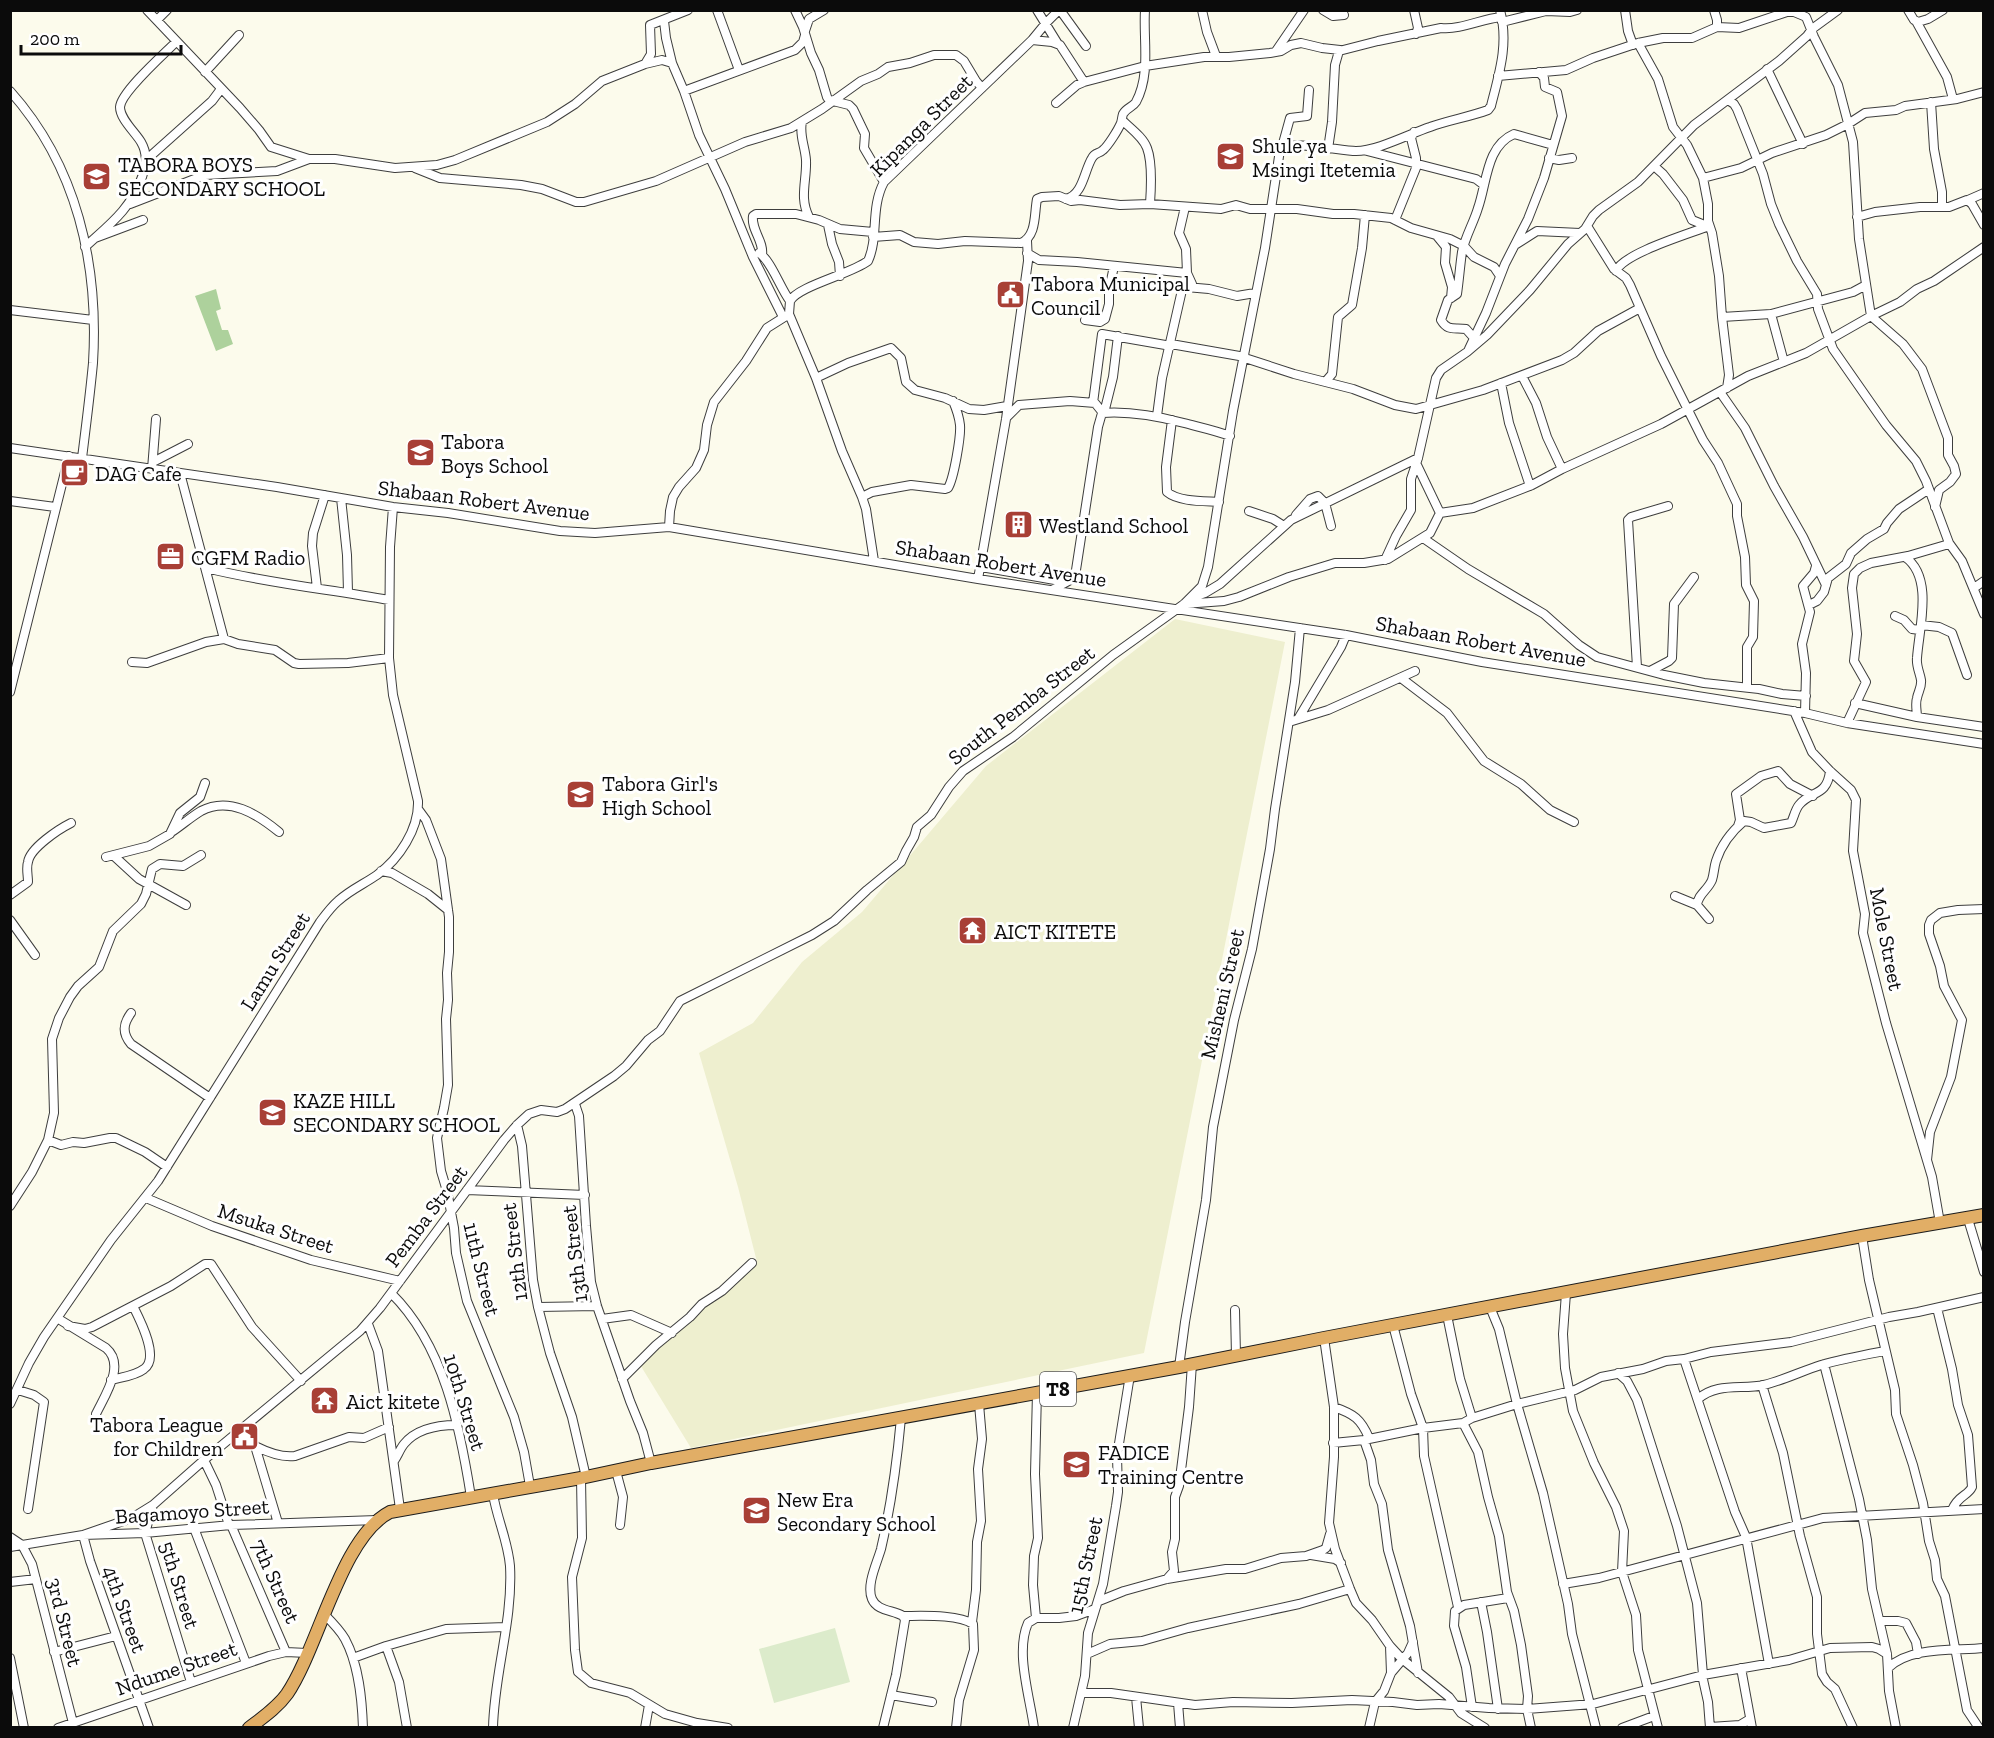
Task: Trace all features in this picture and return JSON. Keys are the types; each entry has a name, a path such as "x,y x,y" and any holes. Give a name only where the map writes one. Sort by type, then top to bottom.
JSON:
{"highway":[{"name":"T8","path":"249,1728 286,1695 352,1554 366,1532 377,1520 400,1509 493,1494 980,1404 1393,1324 1983,1215"}],"street":[{"path":"147,10 255,125 271,147 309,159 335,159 389,168 413,168 455,160 548,123 602,81 645,64 662,60 672,63"},
{"path":"157,20 167,10"},
{"path":"645,64 651,54 650,25 688,10"},
{"path":"717,10 739,70"},
{"path":"795,10 805,32 827,98 849,105 853,109 865,134 864,148 884,182"},
{"path":"684,91 795,50 803,42 809,19 824,10"},
{"path":"1037,10 1084,82"},
{"path":"1060,10 1086,46"},
{"name":"Kipanga Street","path":"790,301 797,293 840,276 868,261 873,248 874,213 884,182 1032,40 1060,10"},
{"path":"1066,199 1074,196 1092,157 1103,150 1125,112 1135,105 1141,91 1145,66 1145,10"},
{"path":"1202,10 1216,56"},
{"path":"1275,52 1304,10"},
{"path":"1323,10 1333,16 1344,15"},
{"path":"1414,10 1418,28 1416,34"},
{"path":"1056,103 1077,85 1084,82 1145,66 1216,56 1229,57 1275,52 1301,43 1340,50 1378,40 1441,28 1454,28 1486,19 1546,11 1577,10"},
{"path":"1625,10 1635,44 1658,79 1673,127 1682,137 1703,178 1708,204 1708,226 1719,276 1729,375 1724,390 1803,537 1826,585"},
{"path":"1714,10 1717,27"},
{"path":"1385,560 1411,510 1410,486 1438,373 1467,352 1530,290 1599,210 1638,182 1694,125 1794,48 1812,29 1838,10"},
{"path":"1908,10 1947,77 1953,99"},
{"path":"1916,21 1928,19 1943,10"},
{"path":"1498,76 1569,69 1635,44 1663,38 1692,38 1717,27 1739,28 1792,11 1807,15 1838,85 1848,124 1855,158 1857,217 1871,316 1903,344 1922,369 1948,438 1948,455 1956,474 1939,490 1935,507"},
{"path":"1366,150 1414,132 1488,110 1491,106 1504,42 1501,17"},
{"path":"664,21 672,63 699,135 725,189 749,249 786,316 816,378 842,451 862,496 868,517 874,561"},
{"path":"205,72 239,35"},
{"path":"1032,40 1058,44"},
{"path":"85,247 130,204 139,185 146,160 143,145 122,114 121,102 132,86 176,42"},
{"path":"1328,148 1336,55 1340,50"},
{"path":"413,168 440,178 542,189 576,202 584,202 656,181 732,148 791,128 885,68 941,54 956,55 962,59 982,88"},
{"path":"1767,69 1803,144"},
{"path":"1467,352 1535,203 1561,121 1561,105 1557,92 1545,87 1544,78 1539,72"},
{"path":"146,160 212,101 221,89"},
{"path":"1183,604 1198,590 1205,579 1233,411 1265,248 1280,150 1290,118 1307,116 1309,90"},
{"path":"10,91 42,132 65,175 76,207 85,247 93,320 93,363 82,458"},
{"path":"1703,178 1741,168 1772,153 1803,144 1848,124 1865,112 1896,110 1905,106 1983,92"},
{"path":"1728,100 1736,105 1758,160 1779,224 1816,293 1818,309 1835,352 1886,425 1916,461 1949,544 1962,561 1983,614"},
{"path":"1931,102 1934,148 1942,192 1942,207"},
{"path":"1122,120 1148,149 1151,186 1149,204"},
{"path":"802,122 801,133 806,160 804,205 808,217"},
{"path":"1395,220 1415,173 1416,164 1411,138 1414,132"},
{"path":"1474,338 1466,329 1451,329 1442,322 1448,300 1457,294 1464,246 1494,155 1498,147 1509,137 1517,135 1553,145"},
{"path":"1282,147 1311,146 1366,150 1476,180 1484,185"},
{"path":"1549,158 1559,160 1572,158"},
{"path":"130,204 205,175 277,171 309,159"},
{"path":"1654,166 1683,200 1692,220 1708,226"},
{"path":"1857,217 1920,207 1948,207 1983,193"},
{"path":"978,579 1006,418 1028,261 1027,241 1038,199 1059,196 1066,199 1120,205 1149,204 1221,209 1236,205 1251,209 1298,209 1395,220 1408,227 1450,239 1468,248 1474,257 1494,267 1500,276"},
{"path":"1968,200 1983,225"},
{"path":"796,214 804,205"},
{"path":"1183,287 1192,285 1188,273 1186,249 1179,233 1185,207"},
{"path":"762,255 763,248 752,222 753,216 759,214 796,214 840,229 873,235 900,235 914,242 938,244 965,241 1017,244 1027,241"},
{"path":"1326,381 1332,374 1338,317 1352,305 1365,215"},
{"path":"94,239 143,220"},
{"path":"828,225 839,262 840,276"},
{"path":"1587,226 1616,271 1626,278 1630,285 1687,409 1718,464 1737,504 1736,511 1745,556 1746,585 1754,601 1753,638 1747,647 1747,687"},
{"path":"1616,271 1618,266 1627,259 1708,226"},
{"path":"1514,246 1537,231 1581,233"},
{"path":"1437,236 1446,247 1445,263 1452,287 1451,298"},
{"path":"1440,513 1473,508 1530,486 1661,424 1748,376 1806,353 1900,302 1983,247"},
{"path":"669,527 674,497 679,487 696,468 704,450 707,425 714,402 746,361 767,328 786,316 790,301 767,260 749,249"},
{"path":"1027,253 1039,260 1188,273"},
{"path":"1085,320 1100,322 1105,319 1114,266"},
{"path":"1722,318 1771,314 1853,292 1866,285"},
{"path":"1183,287 1237,296 1255,292"},
{"path":"1157,416 1164,370 1183,287"},
{"path":"1093,403 1100,336 1105,334 1245,357 1353,389 1410,409 1501,383 1556,363 1574,353 1598,331 1640,308"},
{"path":"10,310 93,320"},
{"path":"1771,314 1784,362"},
{"path":"1053,590 1072,579 1076,570 1096,437 1113,377 1118,336"},
{"path":"816,378 848,363 891,348 901,358 906,382 911,388 953,401 966,409 1007,406"},
{"path":"1522,376 1536,403 1547,436 1562,469"},
{"path":"1501,383 1509,423 1530,486"},
{"path":"862,496 911,485 948,488 953,475 960,431 953,401"},
{"path":"1006,418 1021,404 1070,401 1097,404 1103,413"},
{"path":"1103,413 1119,412 1157,416 1230,436"},
{"path":"153,465 156,419"},
{"path":"1172,420 1166,467 1167,492 1184,498 1219,502"},
{"path":"153,465 188,444"},
{"name":"Shabaan Robert Avenue","path":"10,448 153,465 180,473 543,528 587,533 669,527 978,579 1053,590 1183,604 1482,662 1794,711 1847,723 1983,744"},
{"path":"10,692 69,456"},
{"path":"1183,604 1220,584 1292,520 1417,461"},
{"path":"1417,461 1440,513"},
{"path":"180,473 224,639"},
{"path":"1809,605 1817,601 1824,592 1828,578 1846,564 1849,556 1857,547 1884,529 1904,505 1929,489"},
{"path":"317,588 312,546 313,533 325,495"},
{"path":"341,498 348,592"},
{"path":"10,501 55,507"},
{"path":"1325,503 1331,525"},
{"path":"1637,667 1628,520 1631,517 1668,506"},
{"name":"Lamu Street","path":"10,1404 29,1363 57,1318 111,1240 146,1198 167,1167 331,908 395,858 418,818 414,781 393,695 389,658 390,547 393,507"},
{"path":"1249,511 1273,519 1284,526"},
{"path":"1183,604 1224,601 1239,597 1289,577 1335,563 1385,560 1423,538 1434,527 1440,513"},
{"path":"1423,538 1468,569 1544,614 1589,653 1704,684 1747,687 1806,696"},
{"path":"1847,723 1866,682 1854,661 1857,634 1852,578 1863,566 1949,544"},
{"path":"1905,557 1915,565 1920,579 1923,603 1917,660 1921,684 1916,702 1917,717"},
{"path":"1805,713 1802,644 1809,618 1809,605 1803,586 1814,573 1816,566"},
{"path":"981,567 1066,582"},
{"path":"206,568 244,577 389,600"},
{"path":"1650,671 1672,658 1674,604 1694,577"},
{"path":"1974,588 1983,581"},
{"name":"South Pemba Street","path":"802,939 834,921 902,862 918,825 934,811 949,787 963,771 1013,737 1113,655 1183,604"},
{"path":"1895,616 1904,620 1913,629 1939,627 1952,633 1966,675"},
{"name":"Misheni Street","path":"1167,1579 1174,1571 1172,1552 1175,1539 1175,1497 1179,1486 1187,1425 1185,1322 1206,1200 1213,1126 1255,931 1275,809 1294,720 1300,628"},
{"path":"1294,720 1341,647 1346,635"},
{"path":"132,662 147,663 206,642 224,639 275,650 299,664 348,663 389,658"},
{"path":"1294,720 1328,710 1415,671"},
{"path":"1401,678 1447,712 1484,761 1521,784 1550,810 1574,822"},
{"path":"1855,703 1917,717 1983,728"},
{"name":"Mole Street","path":"1794,711 1812,752 1848,787 1856,800 1852,851 1865,914 1863,933 1886,1023 1927,1167 1932,1177 1940,1223"},
{"path":"1697,905 1698,899 1712,881 1716,861 1738,826 1740,820 1737,793 1765,774 1778,771 1790,784 1813,796"},
{"path":"1738,826 1746,821 1764,828 1789,823 1800,804 1820,792 1826,785 1830,771"},
{"path":"173,831 180,813 200,797 205,783"},
{"path":"186,905 147,884 110,856 149,846 162,840 208,808 241,808 251,812 279,832"},
{"name":"11th Street","path":"418,809 426,820 441,859 448,910 446,1019 448,1085 437,1138 441,1171 445,1181 456,1252 467,1301 514,1417 524,1452 530,1486"},
{"path":"10,895 28,882 27,865 30,857 53,834 71,823"},
{"path":"10,1206 32,1172 48,1140 54,1113 52,1039 59,1018 70,997 78,986 99,967 113,931 141,904 152,869 157,865 183,866 201,855"},
{"path":"381,871 392,873 428,894 448,910"},
{"path":"1674,896 1697,905 1709,919"},
{"path":"1927,1167 1929,1132 1951,1077 1962,1020 1945,989 1929,934 1929,925 1931,920 1940,913 1983,909"},
{"path":"10,920 35,955"},
{"name":"Pemba Street","path":"83,1535 132,1518 153,1505 368,1324 467,1190 526,1116 536,1111 560,1111 575,1104 626,1066 648,1040 664,1026 680,1000 802,939"},
{"path":"131,1013 124,1026 125,1034 131,1044 210,1098"},
{"name":"13th Street","path":"575,1104 579,1116 588,1260 597,1306 643,1433 651,1463"},
{"name":"12th Street","path":"517,1125 521,1140 533,1280 538,1307 550,1353 572,1417 583,1477 582,1538 572,1577 574,1650 578,1672 591,1683 630,1693 649,1705"},
{"path":"48,1140 61,1145 116,1138 145,1152 167,1167"},
{"path":"467,1190 585,1195"},
{"name":"Msuka Street","path":"146,1198 212,1227 311,1260 400,1281"},
{"path":"1968,1219 1983,1272"},
{"path":"1862,1236 1869,1280 1895,1390 1896,1414 1913,1465 1937,1579 1945,1596 1967,1712 1979,1728"},
{"path":"68,1326 85,1329 92,1327 171,1286 205,1264 211,1263 252,1327 301,1381"},
{"path":"622,1379 656,1345 702,1304 722,1291 752,1263"},
{"name":"10th Street","path":"391,1293 409,1312 434,1355 457,1425 471,1497"},
{"path":"1566,1293 1563,1334 1565,1368 1570,1392 1576,1419 1620,1518 1624,1541 1622,1572 1636,1615 1638,1650 1658,1728"},
{"path":"1333,1443 1463,1423 1517,1404 1570,1392 1592,1380 1650,1368 1666,1361 1729,1349 1791,1342 1879,1319 1983,1297"},
{"path":"111,1380 141,1371 150,1362 146,1336 133,1306"},
{"path":"538,1307 597,1306"},
{"path":"1490,1307 1499,1329 1517,1404 1544,1493 1574,1646 1596,1728"},
{"path":"1937,1308 1958,1405 1970,1448 1972,1487 1970,1492 1956,1502 1952,1510"},
{"path":"1235,1310 1236,1356"},
{"path":"602,1319 631,1315 672,1333"},
{"path":"1447,1315 1460,1379 1472,1418"},
{"path":"57,1318 111,1353 115,1365 96,1414"},
{"path":"368,1324 378,1351 400,1509"},
{"path":"1393,1324 1423,1428 1424,1456 1458,1607 1455,1611 1454,1626 1466,1667 1472,1707"},
{"path":"1324,1338 1334,1407 1329,1523 1350,1589 1356,1603 1402,1659 1449,1697 1461,1713 1485,1728"},
{"path":"1698,1399 1716,1389 1762,1385 1824,1364 1885,1351"},
{"path":"1684,1359 1735,1512 1746,1537 1769,1664"},
{"path":"1824,1364 1867,1540 1870,1576 1887,1654 1890,1698 1896,1728"},
{"path":"1618,1373 1627,1381 1637,1400 1697,1604 1702,1675 1708,1702 1710,1727 1751,1723 1742,1668"},
{"name":"15th Street","path":"1073,1728 1082,1693 1088,1633 1099,1601 1116,1506 1117,1456 1130,1374"},
{"path":"1762,1385 1783,1453 1788,1482 1795,1502 1798,1526 1817,1597 1817,1634 1822,1674 1835,1689 1853,1728"},
{"path":"18,1389 44,1402 28,1509"},
{"path":"1036,1618 1033,1585 1034,1556 1038,1538 1035,1474 1037,1392"},
{"path":"956,1728 959,1700 974,1650 972,1622 976,1590 977,1542 981,1521 978,1469 982,1439 980,1404"},
{"path":"1334,1407 1361,1422 1371,1460 1374,1484 1382,1504 1388,1550 1413,1642 1418,1673"},
{"path":"901,1418 893,1487 871,1592 872,1598 876,1605 903,1616 947,1617 972,1622"},
{"path":"1463,1423 1478,1452 1499,1536 1508,1598 1514,1611 1520,1638 1531,1728"},
{"path":"394,1461 404,1444 422,1431 439,1425 457,1425"},
{"path":"255,1446 287,1457 295,1456 349,1437 364,1438 389,1427"},
{"path":"245,1428 255,1446 278,1523"},
{"name":"7th Street","path":"204,1460 286,1652"},
{"path":"616,1471 623,1497 620,1525"},
{"path":"493,1494 510,1568 506,1627 494,1697 493,1728"},
{"path":"145,1533 153,1505"},
{"path":"1563,1584 1622,1572 1823,1518 1983,1509"},
{"name":"Bagamoyo Street","path":"10,1547 83,1535 145,1533 230,1525 377,1520"},
{"path":"194,1527 246,1663"},
{"path":"1311,1555 1326,1548 1331,1532"},
{"name":"5th Street","path":"145,1533 191,1682"},
{"name":"4th Street","path":"83,1535 149,1728"},
{"path":"10,1537 22,1545"},
{"name":"3rd Street","path":"22,1545 32,1564 73,1723"},
{"path":"1099,1601 1124,1591 1167,1579 1226,1569 1245,1569 1281,1558 1311,1555 1335,1559 1341,1563"},
{"path":"10,1582 36,1579"},
{"path":"1087,1654 1110,1644 1142,1641 1179,1630 1299,1604 1350,1589"},
{"path":"1458,1607 1508,1598"},
{"path":"1481,1602 1498,1709"},
{"path":"1034,1728 1025,1679 1023,1641 1028,1623 1036,1618 1076,1616 1095,1609"},
{"path":"324,1614 346,1640 353,1658 359,1685 363,1728"},
{"path":"883,1728 905,1625 903,1616"},
{"path":"1880,1621 1906,1623 1916,1642 1918,1654"},
{"path":"353,1658 446,1629 506,1627"},
{"path":"54,1652 116,1636"},
{"path":"1390,1673 1413,1642"},
{"path":"386,1646 399,1682 407,1728"},
{"path":"1369,1728 1375,1702 1384,1691 1390,1673 1390,1646"},
{"path":"1082,1693 1136,1696 1195,1705 1352,1700 1527,1709 1590,1704 1702,1675 1769,1664 1830,1648 1872,1647 1879,1648 1887,1654"},
{"path":"1888,1668 1899,1659 1940,1649 1983,1648"},
{"name":"Ndume Street","path":"58,1728 246,1663 286,1652 307,1653"},
{"path":"10,1658 14,1690 24,1728"},
{"path":"891,1695 932,1702"},
{"path":"1136,1696 1139,1728"},
{"path":"1178,1703 1180,1728"},
{"path":"645,1728 649,1705 679,1719 728,1728"},
{"path":"1622,1728 1654,1716"}],"green space":[{"path":"216,289 221,309 216,311 222,330 228,330 233,344 216,351 195,296"},
{"path":"1175,619 1285,642 1144,1353 691,1448 639,1363 757,1262 699,1053 753,1023 802,962 862,912 986,766"},
{"path":"835,1628 850,1682 774,1703 759,1649"}],"place":[{"name":"Shule ya Msingi Itetemia","path":"1231,157"},
{"name":"TABORA BOYS SECONDARY SCHOOL","path":"97,176"},
{"name":"Tabora Municipal Council","path":"1010,295"},
{"name":"Tabora Boys School","path":"420,453"},
{"name":"DAG Cafe","path":"74,473"},
{"name":"Westland School","path":"1018,525"},
{"name":"CGFM Radio","path":"170,557"},
{"name":"Tabora Girl's High School","path":"581,795"},
{"name":"AICT KITETE","path":"973,931"},
{"name":"KAZE HILL SECONDARY SCHOOL","path":"272,1112"},
{"name":"Aict kitete","path":"325,1401"},
{"name":"Tabora League for Children","path":"244,1436"},
{"name":"FADICE Training Centre","path":"1077,1464"},
{"name":"New Era Secondary School","path":"756,1511"}]}
